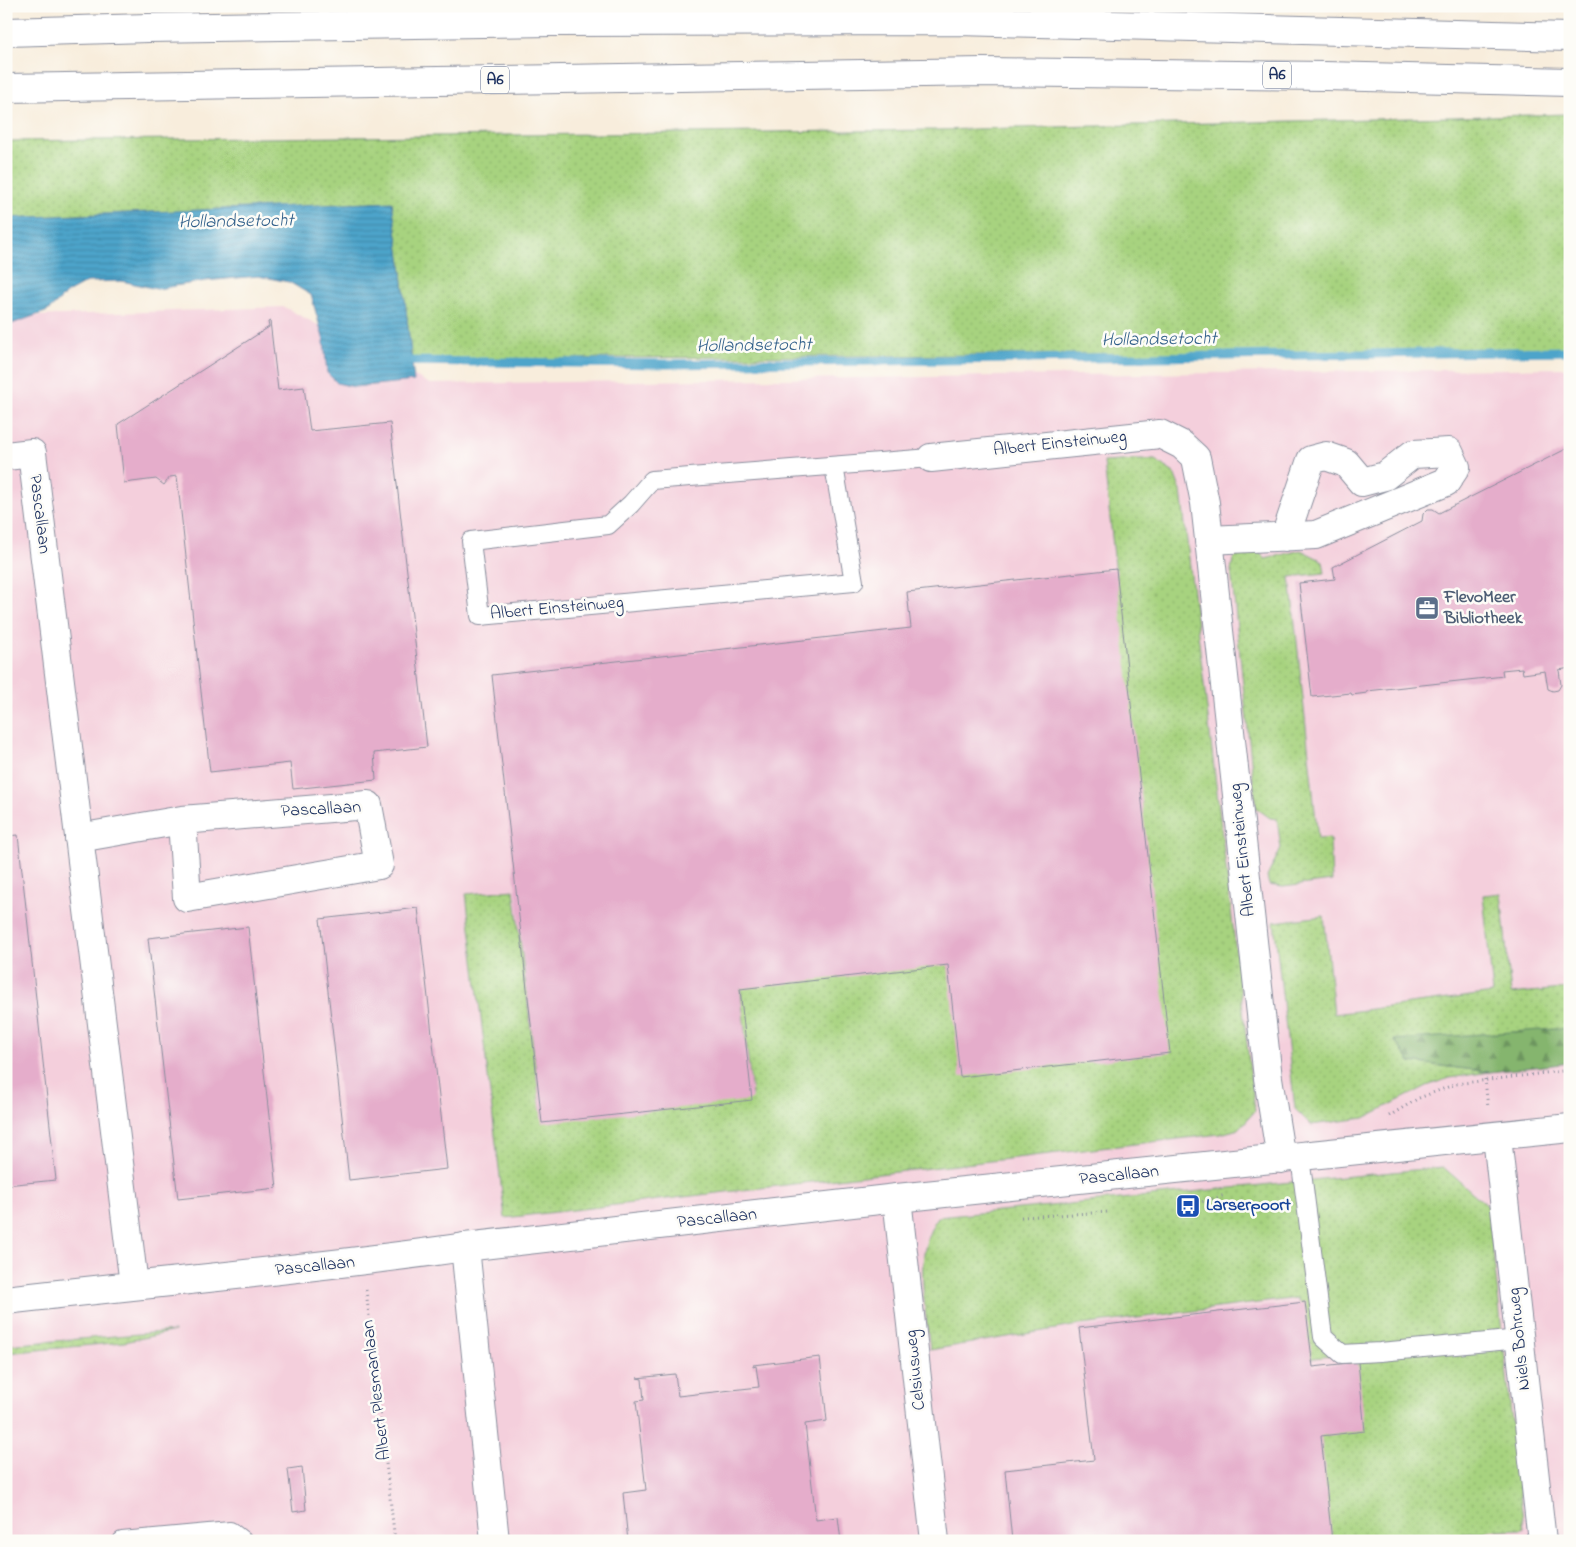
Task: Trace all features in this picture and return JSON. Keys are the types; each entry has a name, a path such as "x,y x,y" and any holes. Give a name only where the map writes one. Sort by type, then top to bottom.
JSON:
{"main road":[{"path":"6,32 553,22 958,21 1570,36"},
{"name":"A6","path":"6,88 983,72 1325,76 1570,82"},
{"name":"Albert Einsteinweg","path":"931,458 1160,434 1182,445 1196,458 1205,503 1268,1078 1290,1158"},
{"path":"1209,540 1316,535 1446,482 1456,467 1449,452 1413,454 1385,476 1362,482 1346,463 1326,456 1311,460 1285,536"},
{"name":"Pascallaan","path":"6,456 32,453 134,1285"},
{"name":"Pascallaan","path":"79,838 182,820 368,804 379,865 187,898 182,820"},
{"name":"Pascallaan","path":"6,1300 363,1262 465,1247 897,1198 1290,1158 1493,1125 1570,1128"},
{"name":"Niels Bohrweg","path":"1493,1125 1520,1339 1542,1541"},
{"name":"Celsiusweg","path":"897,1198 935,1541"},
{"path":"465,1247 496,1541"}],"lane":[{"name":"Albert Einsteinweg","path":"834,466 854,582 480,616 471,540 608,525 632,504 652,480 931,458"},
{"path":"1290,1158 1323,1337 1342,1354 1520,1339"},
{"path":"122,1541 230,1531 243,1541"}],"path":[{"path":"1384,1118 1419,1098 1468,1081 1570,1070"},
{"path":"1485,1079 1493,1125"},
{"name":"Albert Plesmanlaan","path":"363,1262 395,1541"}],"shaded area":[{"name":"Larserpoort","path":"284,307 430,384 1570,368 1570,1541 6,1541 6,317"}],"green space":[{"path":"1570,114 1570,350 610,358 412,363 392,203 6,218 6,141 935,130"},
{"path":"1155,460 1174,473 1181,491 1255,1111 1239,1129 1220,1134 505,1218 466,894 514,890 542,1119 752,1096 740,985 948,961 1166,1044 1104,462"},
{"path":"1257,547 1265,559 1301,550 1323,561 1325,573 1290,577 1318,839 1330,838 1332,881 1283,887 1269,885 1267,877 1281,848 1277,819 1270,818 1256,808 1231,570 1233,559 1241,550"},
{"path":"1501,893 1511,994 1570,988 1570,1029 1518,1033 1411,1062 1490,1072 1449,1078 1427,1086 1364,1118 1311,1125 1295,1109 1274,922 1324,916 1334,1014 1493,993 1483,895"},
{"path":"1570,1028 1570,1063 1490,1072 1410,1062 1394,1040"},
{"path":"1443,1167 1488,1206 1524,1529 1497,1530 1405,1541 1328,1541 1314,1431 1356,1425 1347,1354 1306,1359 1298,1298 1073,1326 930,1350 924,1299 923,1264 925,1247 930,1231 938,1217"},
{"path":"175,1331 124,1342 6,1353 6,1345"}],"water":[{"path":"392,202 414,381 354,387 337,383 327,373 324,341 311,295 289,282 258,276 205,281 157,289 122,281 87,282 67,293 48,311 6,326 6,218"}],"building":[{"path":"270,321 278,390 304,387 310,431 390,423 427,747 374,753 376,780 293,789 290,763 210,772 177,476 170,477 164,485 156,479 124,483 118,424 269,327 268,322"},
{"path":"1570,447 1570,668 1559,670 1561,685 1558,690 1548,689 1545,671 1523,674 1522,668 1502,670 1503,676 1367,691 1367,693 1352,695 1351,693 1312,697 1299,583 1335,579 1333,567 1422,521 1423,514 1428,509 1433,509 1439,513"},
{"path":"1116,569 1170,1053 960,1077 948,965 740,989 752,1100 542,1123 492,675 911,628 907,592"},
{"path":"18,835 56,1180 6,1185 6,836"},
{"path":"418,908 447,1169 349,1180 320,919"},
{"path":"248,927 277,1188 178,1199 148,938"},
{"path":"1305,1302 1313,1367 1358,1362 1365,1431 1321,1436 1332,1541 1012,1541 1005,1470 1094,1460 1079,1328"},
{"path":"820,1357 827,1421 805,1424 816,1520 838,1517 841,1541 628,1541 623,1493 646,1490 636,1401 644,1400 642,1379 637,1378 675,1374 678,1396 759,1387 756,1366 753,1367 753,1365"},
{"path":"302,1467 306,1510 293,1512 288,1469"}],"waterway":[{"name":"Hollandsetocht","path":"401,361 667,364 1570,351"}],"place":[{"name":"FlevoMeer Bibliotheek","path":"1427,608"},
{"name":"Larserpoort","path":"1188,1206"}]}
